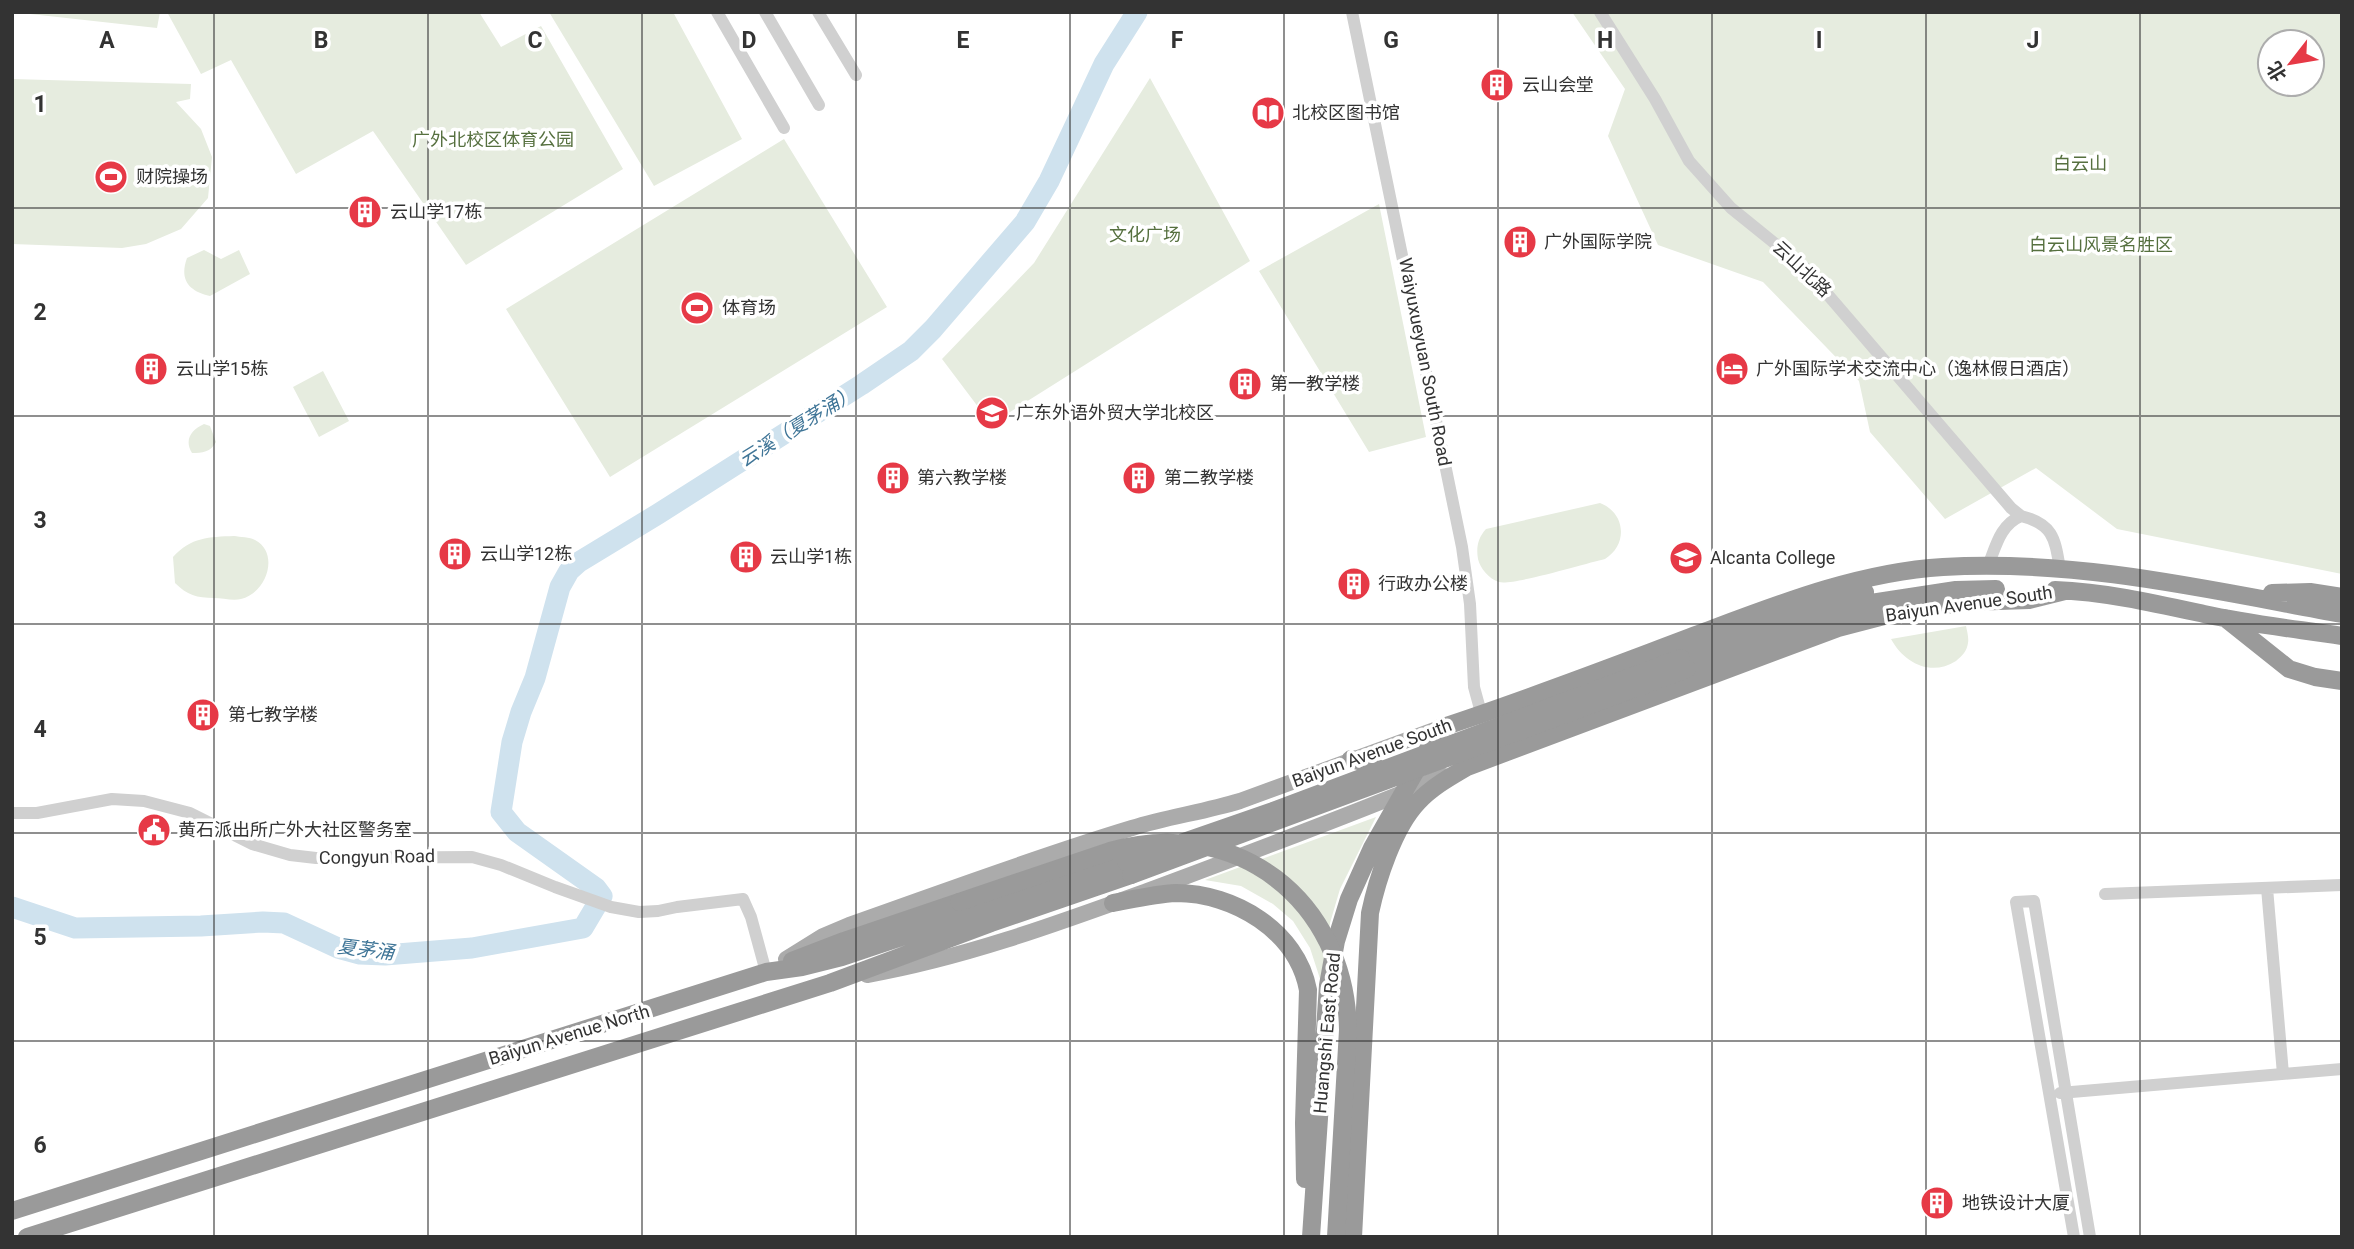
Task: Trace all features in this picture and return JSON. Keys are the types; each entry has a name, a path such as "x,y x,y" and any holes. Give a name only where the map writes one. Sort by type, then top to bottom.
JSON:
{"highway":[{"name":"Baiyun Avenue South","path":"1684,663 1832,601 1988,566"},
{"name":"Baiyun Avenue South","path":"1440,728 1790,599 1873,577 1913,570 2029,566 2122,575 2342,614"},
{"name":"Baiyun Avenue South","path":"1129,868 1684,663 1871,603 1956,590 2109,594 2225,618 2342,636"},
{"name":"Baiyun Avenue South","path":"1467,767 1838,628 1908,610 1969,602 2029,600 2065,591"},
{"path":"2236,595 2310,592 2342,597"},
{"path":"2225,618 2289,669 2342,681"},
{"name":"Huangshi East Road","path":"1310,1237 1324,1024 1330,968 1341,923 1372,848 1440,728"},
{"path":"1351,760 1370,764 1395,779 1403,793 1406,819"},
{"name":"Huangshi East Road","path":"1353,1237 1368,938 1374,893 1383,866 1416,804 1433,788 1467,767"},
{"path":"766,972 844,941 1110,851 1159,842 1206,846 1226,852 1265,871 1289,889 1304,904 1329,942 1337,960 1348,1004 1348,1030 1336,1237"},
{"name":"Baiyun Avenue North","path":"12,1212 766,972 842,957 1129,868"},
{"name":"Baiyun Avenue North","path":"27,1237 844,979 1129,868"},
{"path":"1113,903 1178,893 1208,897 1237,907 1262,921 1293,951 1306,976 1308,990 1304,1148 1310,1237"},
{"path":"1324,1024 1336,1012 1345,1009 1358,1015 1365,1030"}],"main road":[{"name":"Baiyun Avenue South","path":"766,972 822,936 849,925 1101,838 1240,801 1440,728"},
{"path":"1351,760 1364,766 1375,776 1378,789 1375,805"},
{"name":"Baiyun Avenue South","path":"844,979 909,967 962,953 1113,903 1375,805 1467,767"}],"street":[{"path":"717,12 784,128"},
{"path":"765,12 819,105"},
{"path":"818,12 856,75"},
{"name":"Waiyuxueyuan South Road","path":"1352,12 1462,547 1471,604 1475,687 1495,757"},
{"name":"云山北路","path":"1600,12 1655,99 1689,161 1731,208 1804,267 2011,508 2021,516 2045,526 2055,542 2060,569"},
{"path":"1988,566 1998,539 2009,521 2021,516"},
{"name":"Congyun Road","path":"12,813 37,813 112,799 144,801 190,813 252,845 290,855 316,858 449,856 484,859 586,899 611,907 647,912 743,899 751,917 766,972"},
{"path":"2105,894 2342,885"},
{"path":"2267,888 2283,1074"},
{"path":"2074,1237 2016,902 2034,901 2090,1237"},
{"path":"2049,1094 2342,1069"}],"green space":[{"path":"12,12 160,12 157,28"},
{"name":"广外北校区体育公园","path":"167,12 479,12 501,47 541,26 623,169 466,265 373,131 296,174 231,60 201,74"},
{"path":"549,12 673,12 742,139 654,186"},
{"name":"白云山","path":"1572,12 2342,12 2342,574 2117,529 2036,468 1945,519 1870,432 1859,381 1763,282 1658,245 1608,136 1625,89"},
{"name":"文化广场","path":"1150,78 1250,261 991,424 942,359 1034,263"},
{"name":"财院操场","path":"12,79 191,84 190,99 176,102 201,129 212,157 208,198 181,229 146,244 122,248 12,244"},
{"name":"体育场","path":"784,139 887,307 610,477 506,309"},
{"path":"1379,204 1426,437 1369,452 1259,271"},
{"path":"204,250 221,259 239,250 250,274 210,296 196,291 185,278 185,266 187,258"},
{"path":"323,371 349,421 319,437 293,387"},
{"path":"204,424 210,426 216,442 206,451 192,453 190,436"},
{"path":"1600,503 1615,514 1621,530 1618,546 1605,559 1534,578 1507,582 1492,578 1481,566 1478,547 1486,529"},
{"path":"234,536 255,540 263,546 267,554 267,572 258,589 235,600 193,595 175,583 173,557 180,550 201,539"},
{"path":"1966,626 1968,641 1964,653 1947,666 1937,668 1911,661 1891,639"},
{"path":"1376,817 1340,889 1330,923 1323,988 1310,948 1293,921 1273,904 1241,886 1205,880"}],"waterway":[{"name":"云溪（夏茅涌）","path":"12,907 75,928 284,923 338,948 360,954 385,955 472,948 583,928 602,896 596,888 517,832 501,812 512,742 535,678 560,587 569,571 579,562 911,351 1025,222 1049,181 1104,64 1137,12"}],"place":[{"name":"云山会堂","path":"1497,85"},
{"name":"北校区图书馆","path":"1268,113"},
{"name":"财院操场","path":"111,177"},
{"name":"云山学17栋","path":"365,212"},
{"name":"广外国际学院","path":"1520,242"},
{"name":"体育场","path":"697,308"},
{"name":"云山学15栋","path":"151,369"},
{"name":"广外国际学术交流中心（逸林假日酒店）","path":"1732,369"},
{"name":"第一教学楼","path":"1245,384"},
{"name":"广东外语外贸大学北校区","path":"992,413"},
{"name":"第六教学楼","path":"893,478"},
{"name":"第二教学楼","path":"1139,478"},
{"name":"云山学12栋","path":"455,554"},
{"name":"云山学1栋","path":"746,557"},
{"name":"Alcanta College","path":"1686,558"},
{"name":"行政办公楼","path":"1354,584"},
{"name":"第七教学楼","path":"203,715"},
{"name":"黄石派出所广外大社区警务室","path":"154,830"},
{"name":"地铁设计大厦","path":"1937,1203"}],"park label":[{"name":"白云山风景名胜区","path":"2101,245"}],"water label":[{"name":"夏茅涌","path":"366,949"}]}
